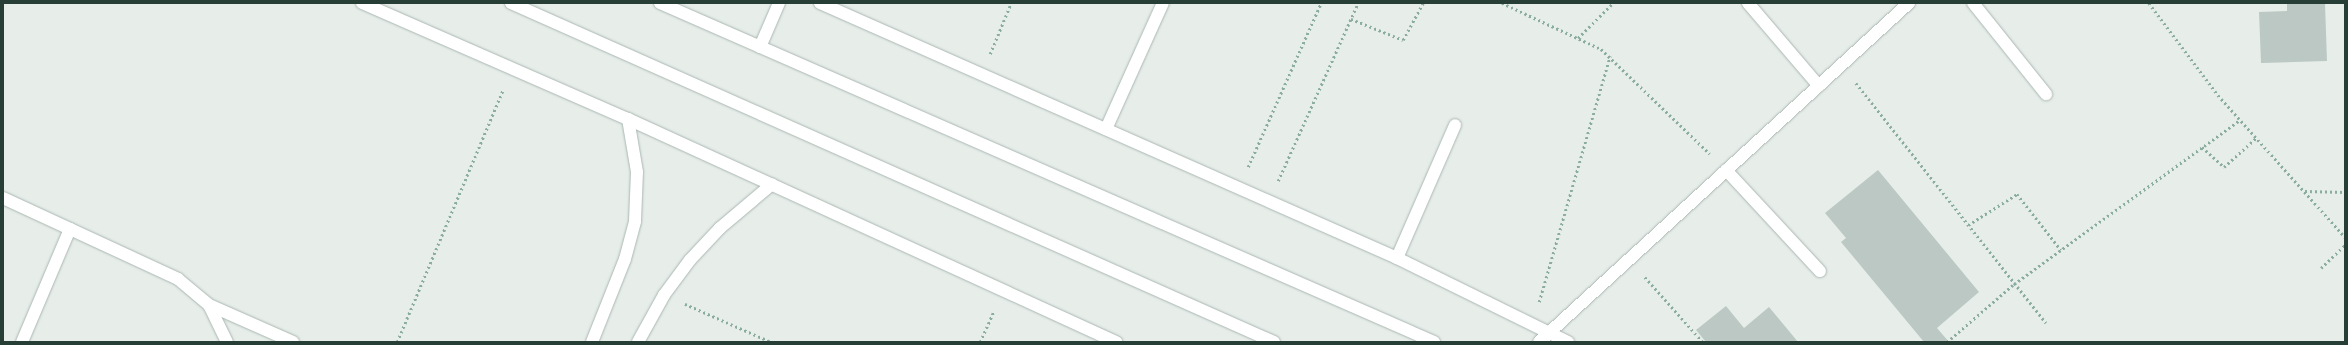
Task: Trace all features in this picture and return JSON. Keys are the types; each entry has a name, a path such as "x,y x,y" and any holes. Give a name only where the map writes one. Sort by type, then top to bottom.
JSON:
{"street":[{"path":"362,3 628,119 1116,342"},
{"path":"511,3 1274,342"},
{"path":"660,3 1434,342"},
{"path":"760,47 779,3"},
{"path":"820,3 840,8 981,74 1397,258 1534,322 1568,342"},
{"path":"1106,129 1163,3"},
{"path":"1748,3 1819,86"},
{"path":"1539,342 1549,330 1909,3"},
{"path":"1973,3 2046,94"},
{"path":"592,342 625,259 635,221 637,172 628,119"},
{"path":"1397,258 1455,125"},
{"path":"1726,170 1820,271"},
{"path":"638,342 664,295 720,228 772,184"},
{"path":"3,198 178,279 209,305 293,342"},
{"path":"22,342 70,229"},
{"path":"209,305 227,342"}],"path":[{"path":"981,74 1011,3"},
{"path":"1238,188 1321,3"},
{"path":"1269,202 1358,3"},
{"path":"1350,19 1403,40 1423,3"},
{"path":"1502,3 1578,38 1610,56 1726,170"},
{"path":"1578,38 1613,3"},
{"path":"2150,3 2240,120 2345,237"},
{"path":"1534,322 1610,56"},
{"path":"1842,64 2046,323"},
{"path":"397,342 512,68"},
{"path":"1947,342 2014,284 2202,146 2240,120"},
{"path":"2202,146 2224,166 2256,138"},
{"path":"2304,191 2345,192"},
{"path":"1968,225 2017,194 2061,250"},
{"path":"2321,268 2345,244"},
{"path":"1628,258 1703,342"},
{"path":"980,342 1003,290"},
{"path":"664,295 771,342"}],"building":[{"path":"2287,3 2325,3 2327,61 2261,63 2259,12 2287,11"},
{"path":"1878,170 1979,292 1937,328 1949,342 1924,342 1841,242 1846,238 1825,213"},
{"path":"1726,306 1744,328 1769,307 1798,342 1706,342 1696,330"}]}
